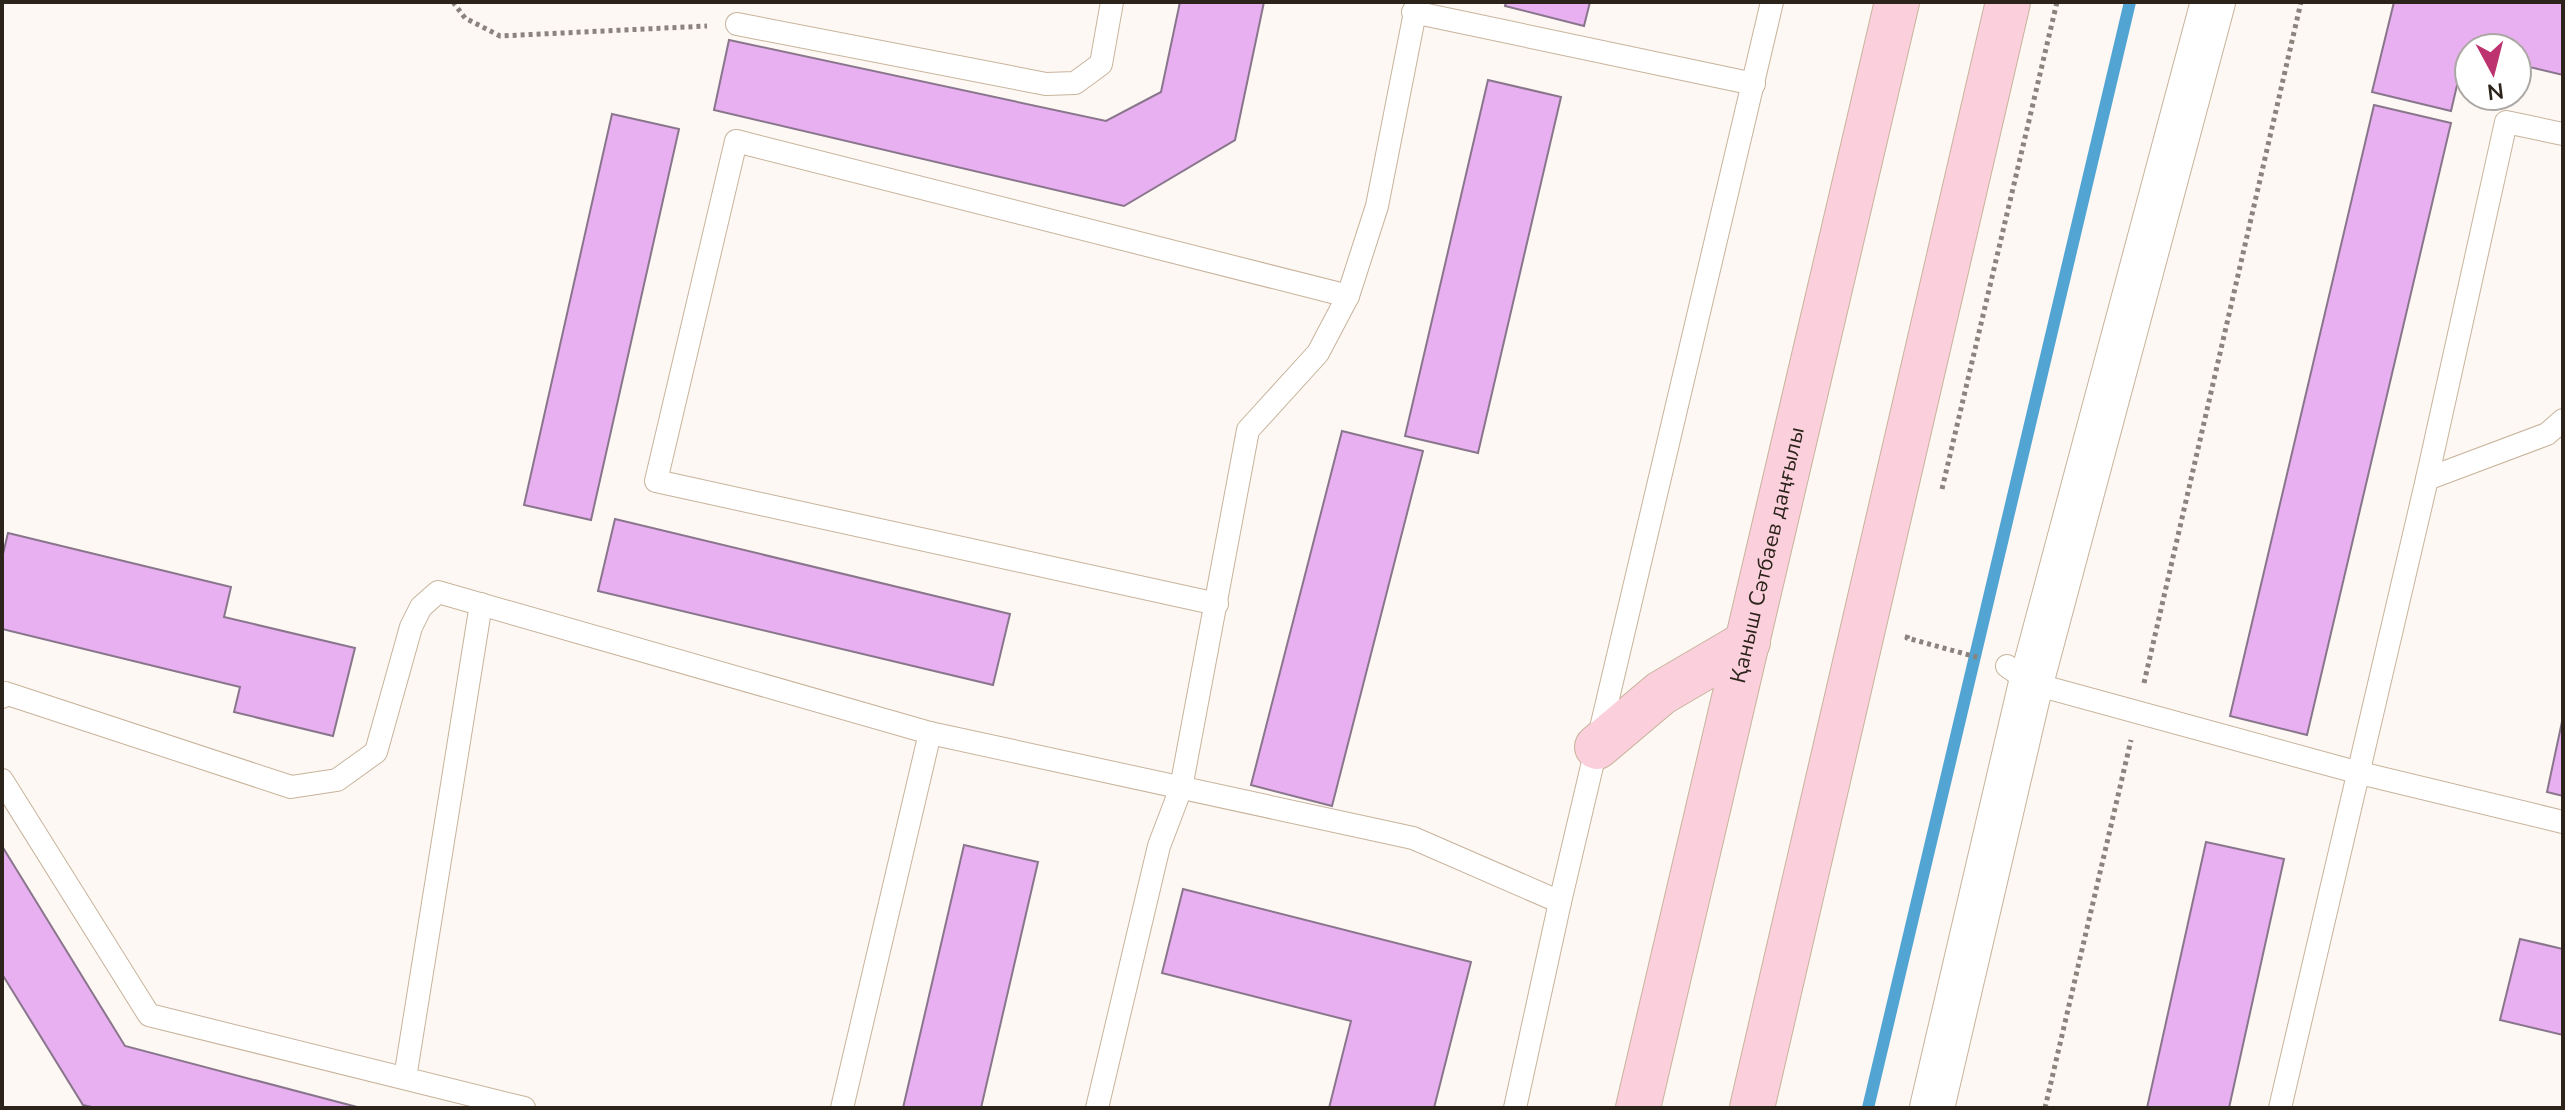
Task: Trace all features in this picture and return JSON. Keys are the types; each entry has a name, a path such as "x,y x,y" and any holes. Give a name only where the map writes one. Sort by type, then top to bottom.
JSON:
{"main road":[{"name":"Қаныш Сәтбаев даңғылы","path":"1638,1108 1897,2"},
{"path":"1752,1108 2008,2"},
{"path":"1597,747 1661,693 1748,642"}],"street":[{"path":"1932,1108 2019,674 2213,2"}],"lane":[{"path":"737,24 1046,84 1075,83 1101,64 1112,2"},
{"path":"1515,1108 1560,902 1772,2"},
{"path":"1097,1108 1159,846 1181,788 1248,430 1318,353 1348,296 1377,206 1415,7 1754,84"},
{"path":"2280,1108 2356,772 2427,479 2506,122 2563,134"},
{"path":"1217,604 656,481 736,141 1348,296"},
{"path":"2427,479 2547,434 2563,420"},
{"path":"2,697 5,693 291,787 337,780 376,752 411,627 421,607 438,592 930,733 1413,838 1560,902"},
{"path":"405,1078 481,604"},
{"path":"2019,674 2137,712 2356,772 2563,822"},
{"path":"842,1108 930,733"},
{"path":"2,780 149,1015 524,1108"}],"path":[{"path":"453,2 465,18 500,36 737,24"},
{"path":"1940,498 2057,2"},
{"path":"2045,1108 2301,2"},
{"path":"1911,623 1907,638 2019,674"}],"building":[{"path":"1180,2 1264,2 1235,140 1124,206 714,110 729,40 1106,121 1161,92"},
{"path":"1506,2 1590,2 1584,26 1505,6"},
{"path":"2394,2 2563,2 2563,75 2533,68 2533,32 2453,32 2451,111 2372,92"},
{"path":"1488,80 1561,97 1478,453 1405,436"},
{"path":"2374,105 2451,123 2307,735 2230,716"},
{"path":"612,114 679,129 591,520 524,505"},
{"path":"1342,431 1423,451 1332,806 1251,785"},
{"path":"615,519 1010,614 993,685 598,591"},
{"path":"8,533 231,587 224,617 355,648 333,736 234,712 240,687 2,629 2,558"},
{"path":"2563,717 2563,796 2547,792"},
{"path":"2206,842 2284,859 2229,1108 2147,1108"},
{"path":"964,845 1038,862 981,1108 903,1108"},
{"path":"2,846 125,1046 361,1108 96,1108 83,1105 2,974"},
{"path":"1183,889 1471,962 1434,1108 1329,1108 1351,1021 1162,973"},
{"path":"2520,939 2563,949 2563,1035 2500,1020"}],"waterway":[{"path":"1868,1108 2130,2"}]}
